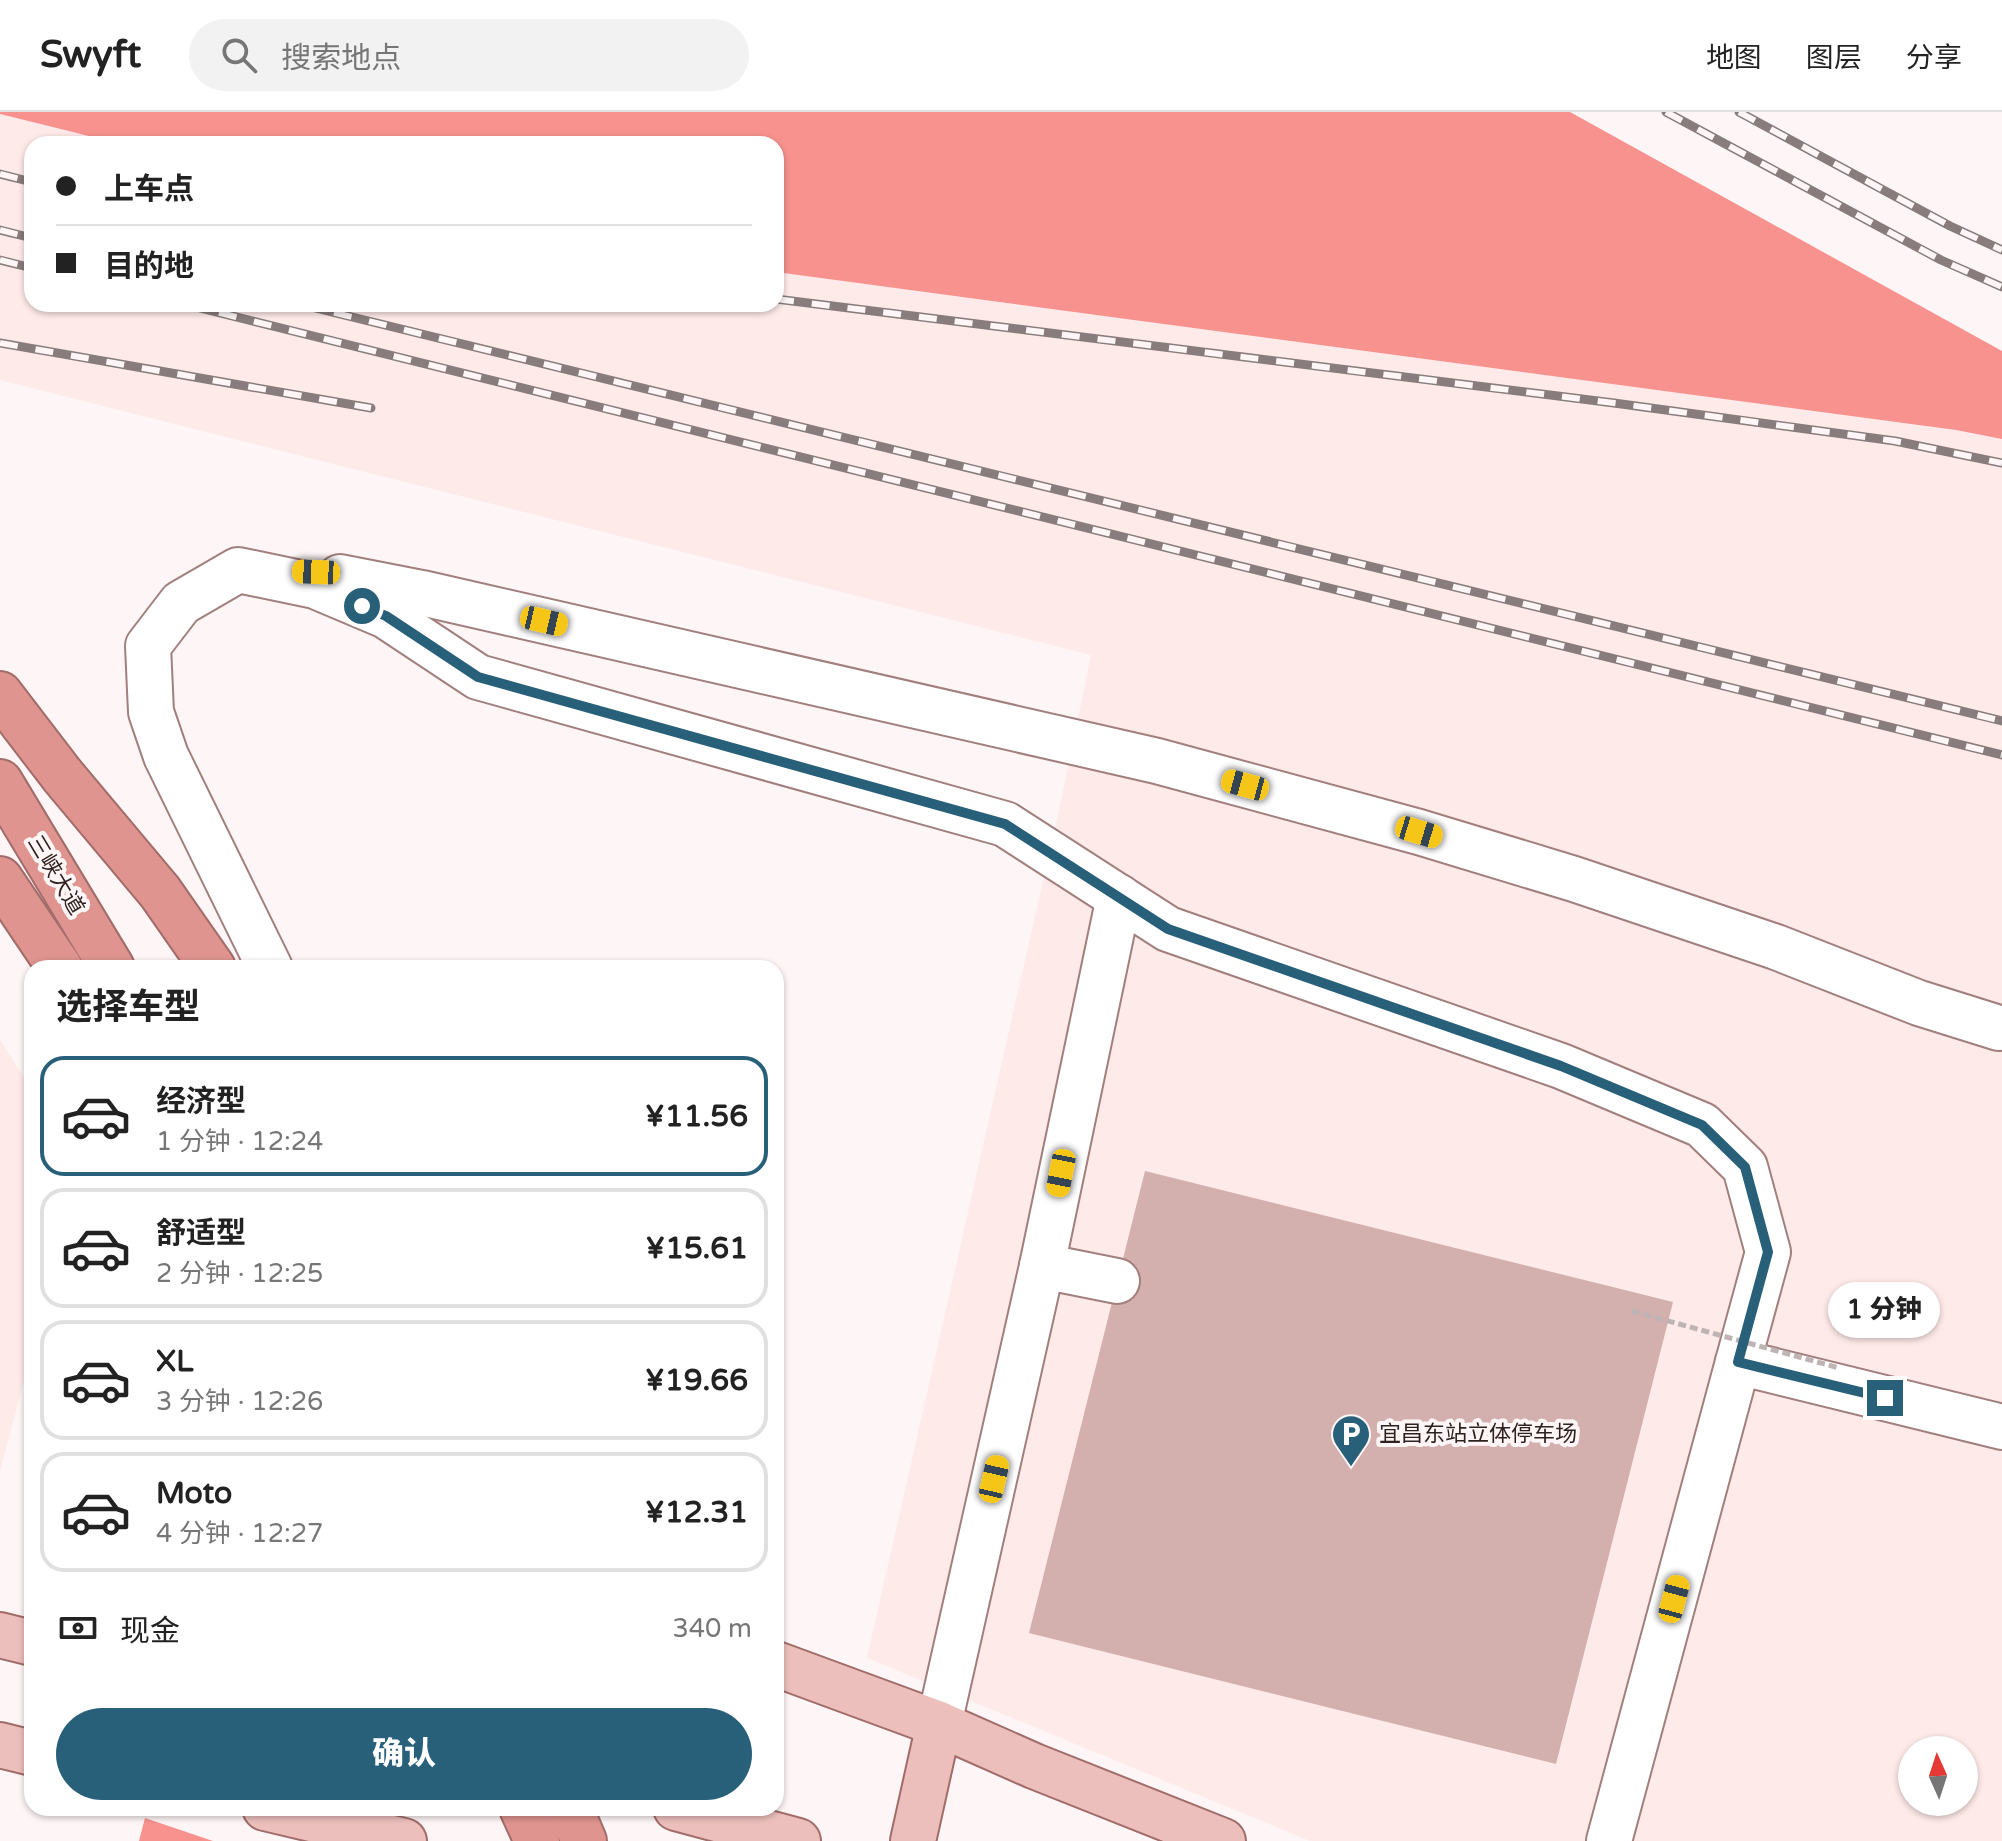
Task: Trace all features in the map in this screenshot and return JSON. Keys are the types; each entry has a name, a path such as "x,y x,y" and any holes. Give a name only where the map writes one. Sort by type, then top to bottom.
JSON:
{"highway":[{"path":"0,694 62,775 160,892 207,960"},
{"name":"三峡大道","path":"0,782 107,960"},
{"path":"0,879 55,960"},
{"path":"526,1816 537,1841"},
{"path":"573,1816 584,1841"}],"main road":[{"path":"0,1635 24,1641"},
{"path":"784,1667 939,1724 1034,1766 1223,1841"},
{"path":"913,1841 939,1724"},
{"path":"0,1745 24,1751"},
{"path":"298,1816 399,1840"},
{"path":"706,1816 798,1841"}],"street":[{"path":"238,570 315,586 386,616 478,677 1005,824 1168,929 1561,1066 1702,1125 1745,1167 1768,1252 1609,1841"},
{"path":"266,960 166,756 151,712 148,646 181,603 238,570 316,572 422,593 1157,761 1419,832 1574,879 1776,947 1919,1003 1999,1028"},
{"path":"939,1724 1042,1266 1119,897"},
{"path":"1042,1266 1117,1281"},
{"path":"1738,1362 2002,1427"}],"path":[{"path":"1632,1311 1839,1368"}],"shaded area":[{"path":"1570,112 2002,351 2002,439 1956,430 784,273 784,136 89,136 0,114"},
{"path":"0,114 89,136 24,136 24,312 784,312 784,273 1956,430 2002,439 2002,1841 1310,1841 867,1658 1060,806 1091,655 0,380"},
{"path":"0,1040 24,1078 24,1381 0,1471"},
{"path":"145,1818 213,1841 139,1841"}],"building":[{"name":"宜昌东站立体停车场","path":"1145,1171 1673,1302 1556,1764 1029,1633"}],"railway":[{"path":"1666,112 1941,260 2002,287"},
{"path":"1739,112 1950,226 2002,250"},
{"path":"0,174 24,180"},
{"path":"0,230 24,236"},
{"path":"0,260 24,266"},
{"path":"784,300 1614,403 1895,441 2002,463"},
{"path":"216,312 2002,755"},
{"path":"332,312 2002,721"},
{"path":"0,343 371,408"}],"place":[{"name":"宜昌东站立体停车场","path":"1351,1468"}],"route":[{"path":"362,606 386,616 478,677 1005,824 1168,929 1561,1066 1702,1125 1745,1167 1768,1252 1738,1362 1885,1398"}]}
